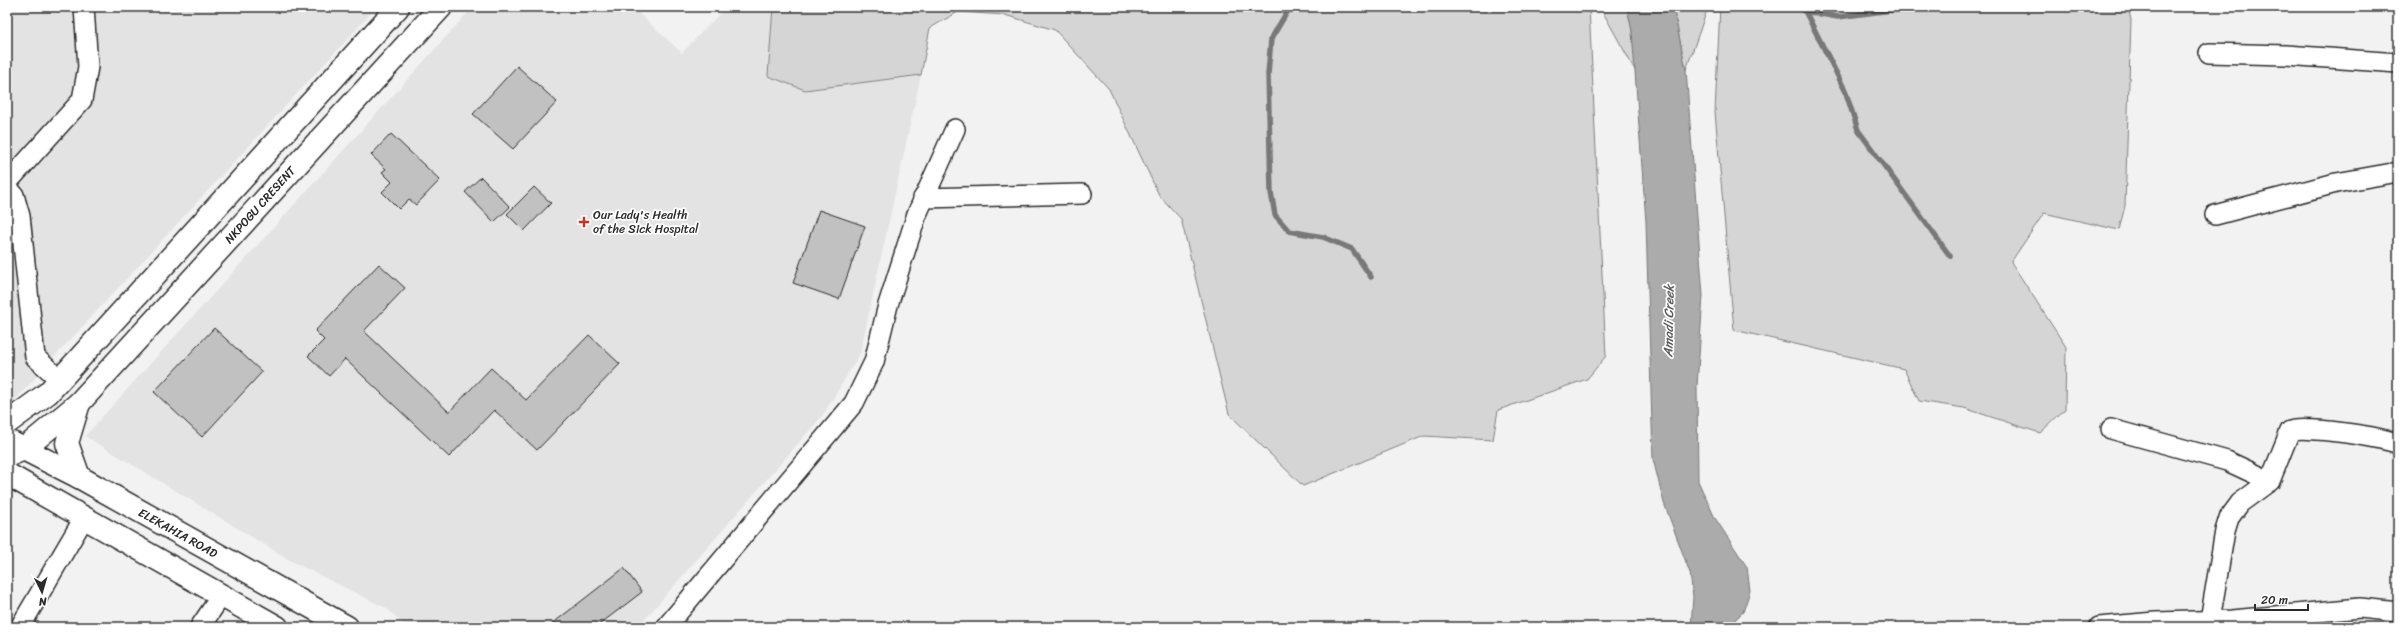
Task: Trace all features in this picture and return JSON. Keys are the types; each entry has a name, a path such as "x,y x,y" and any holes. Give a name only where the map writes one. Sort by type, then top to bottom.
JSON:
{"main road":[{"path":"38,492 13,448 54,386 398,7"},
{"name":"NKPOGU CRESENT","path":"13,448 79,403 441,7"},
{"path":"7,423 54,386"},
{"name":"NKPOGU CRESENT","path":"79,403 67,443 79,477"},
{"name":"ELEKAHIA ROAD","path":"13,448 79,477 347,627"},
{"path":"7,474 277,627"}],"street":[{"path":"7,183 82,100 88,67 84,7"},
{"path":"2209,53 2286,55 2398,63"},
{"path":"666,627 854,403 874,362 888,305 910,233 954,129"},
{"path":"2215,215 2336,183 2398,172"},
{"path":"7,186 14,195 20,216 35,357 54,386"},
{"path":"924,198 1082,194"},
{"path":"2111,429 2228,461 2270,481"},
{"path":"2210,620 2224,531 2229,518 2240,504 2270,481 2286,437 2294,429 2359,434 2389,439 2398,444"},
{"path":"20,627 84,518"},
{"path":"200,627 221,596"},
{"path":"2099,627 2155,622 2210,620 2281,621 2360,608 2398,612"}],"shaded area":[{"path":"7,7 377,7 12,403 7,405"},
{"name":"Our Lady's Health of the Sick Hospital","path":"473,7 632,7 682,53 726,7 773,7 768,76 805,90 921,75 860,354 823,415 638,627 407,627 386,608 293,562 85,436"},
{"path":"773,7 1589,7 1606,356 1587,379 1498,410 1493,440 1424,436 1303,486 1229,414 1181,219 1159,195 1109,89 1055,30 1005,15 958,12 930,28 921,75 805,90 768,76"},
{"path":"1600,7 1627,7 1632,31 1636,72"},
{"path":"1673,7 1708,7 1686,70"},
{"path":"1720,7 2128,7 2131,20 2125,206 2119,230 2044,213 2011,262 2066,347 2065,409 2040,433 1964,408 1919,401 1904,369 1734,330 1715,112"}],"water":[{"name":"Amadi Creek","path":"1627,7 1673,7 1686,70 1703,296 1697,386 1698,481 1715,518 1747,567 1750,591 1743,612 1731,624 1730,627 1691,627 1693,597 1690,573 1664,503 1653,459 1646,222 1632,31"}],"building":[{"path":"517,66 557,102 513,149 473,114"},
{"path":"391,134 440,180 416,205 409,199 399,209 382,192 392,182 382,172 386,169 371,155"},
{"path":"481,177 510,207 494,222 465,192"},
{"path":"534,187 551,203 524,231 507,214"},
{"path":"819,210 865,226 839,299 793,283"},
{"path":"379,264 405,288 364,331 449,412 491,368 526,400 589,335 620,364 537,450 494,410 449,457 345,359 329,376 308,356 324,340 315,331"},
{"path":"214,328 262,372 202,437 154,392"},
{"path":"624,568 642,592 596,627 548,627"}],"waterway":[{"path":"1290,7 1271,39 1268,74 1271,192 1275,215 1289,231 1323,237 1352,249 1371,277"},
{"path":"1803,7 1845,90 1858,130 1950,256"},
{"path":"1804,11 1838,17 1914,7"}],"place":[{"name":"Our Lady's Health of the Sick Hospital","path":"584,222"}]}
